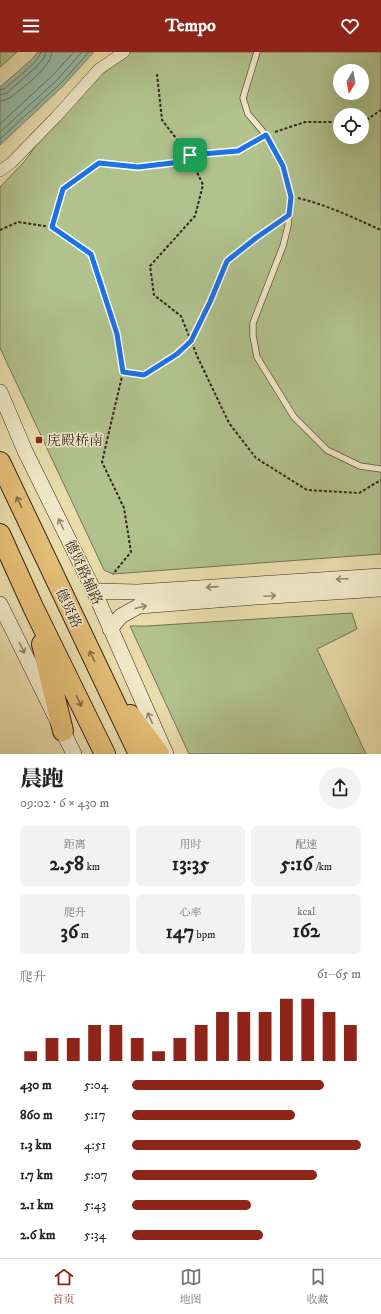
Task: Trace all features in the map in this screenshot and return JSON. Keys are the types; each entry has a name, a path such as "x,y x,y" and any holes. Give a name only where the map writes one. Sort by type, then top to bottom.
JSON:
{"highway":[{"name":"德贤路","path":"0,462 139,754"},
{"path":"0,534 105,754"},
{"path":"30,598 63,731"},
{"path":"101,676 159,754"}],"street":[{"path":"0,171 11,163 51,122 99,69 124,52"},
{"name":"德贤路辅路","path":"0,392 26,452 94,591 166,754"},
{"path":"94,591 138,592 381,576"},
{"path":"110,629 121,616 139,606 381,589"},
{"path":"2,611 74,754"}],"lane":[{"path":"257,52 243,98 248,114 266,135 283,166 291,197 288,226 283,246 253,323 253,336 257,357 294,417 327,450 360,466 381,469"}],"path":[{"path":"157,74 162,120 190,155 203,185 194,216 150,266 154,295 181,316 229,423 256,458 307,490 359,493 381,480"},
{"path":"369,118 381,110"},
{"path":"52,227 63,189 99,163 138,167 181,162 190,155 238,151 266,135 305,122 333,122"},
{"path":"291,197 319,204 381,230"},
{"path":"123,372 144,375 177,354 191,341 210,302 227,261 289,215"},
{"path":"0,230 18,222 52,227 91,254 117,334 123,372 102,462 124,508 131,552 113,574"}],"shaded area":[{"path":"0,52 17,52 0,67"},
{"path":"124,52 381,52 381,554 113,574 104,570 0,348 0,187 24,162 81,82"},
{"path":"352,613 357,629 317,649 366,754 189,754 130,626 147,626"}],"water":[{"path":"38,52 94,52 63,86 0,145 0,87"}],"place":[{"name":"庑殿桥南","path":"39,440"}],"route":[{"path":"266,135 283,166 291,197 289,215 227,261 210,302 191,341 177,354 144,375 123,372 117,334 91,254 52,227 63,189 99,163 138,167 181,162 190,155 238,151 266,135"}]}
